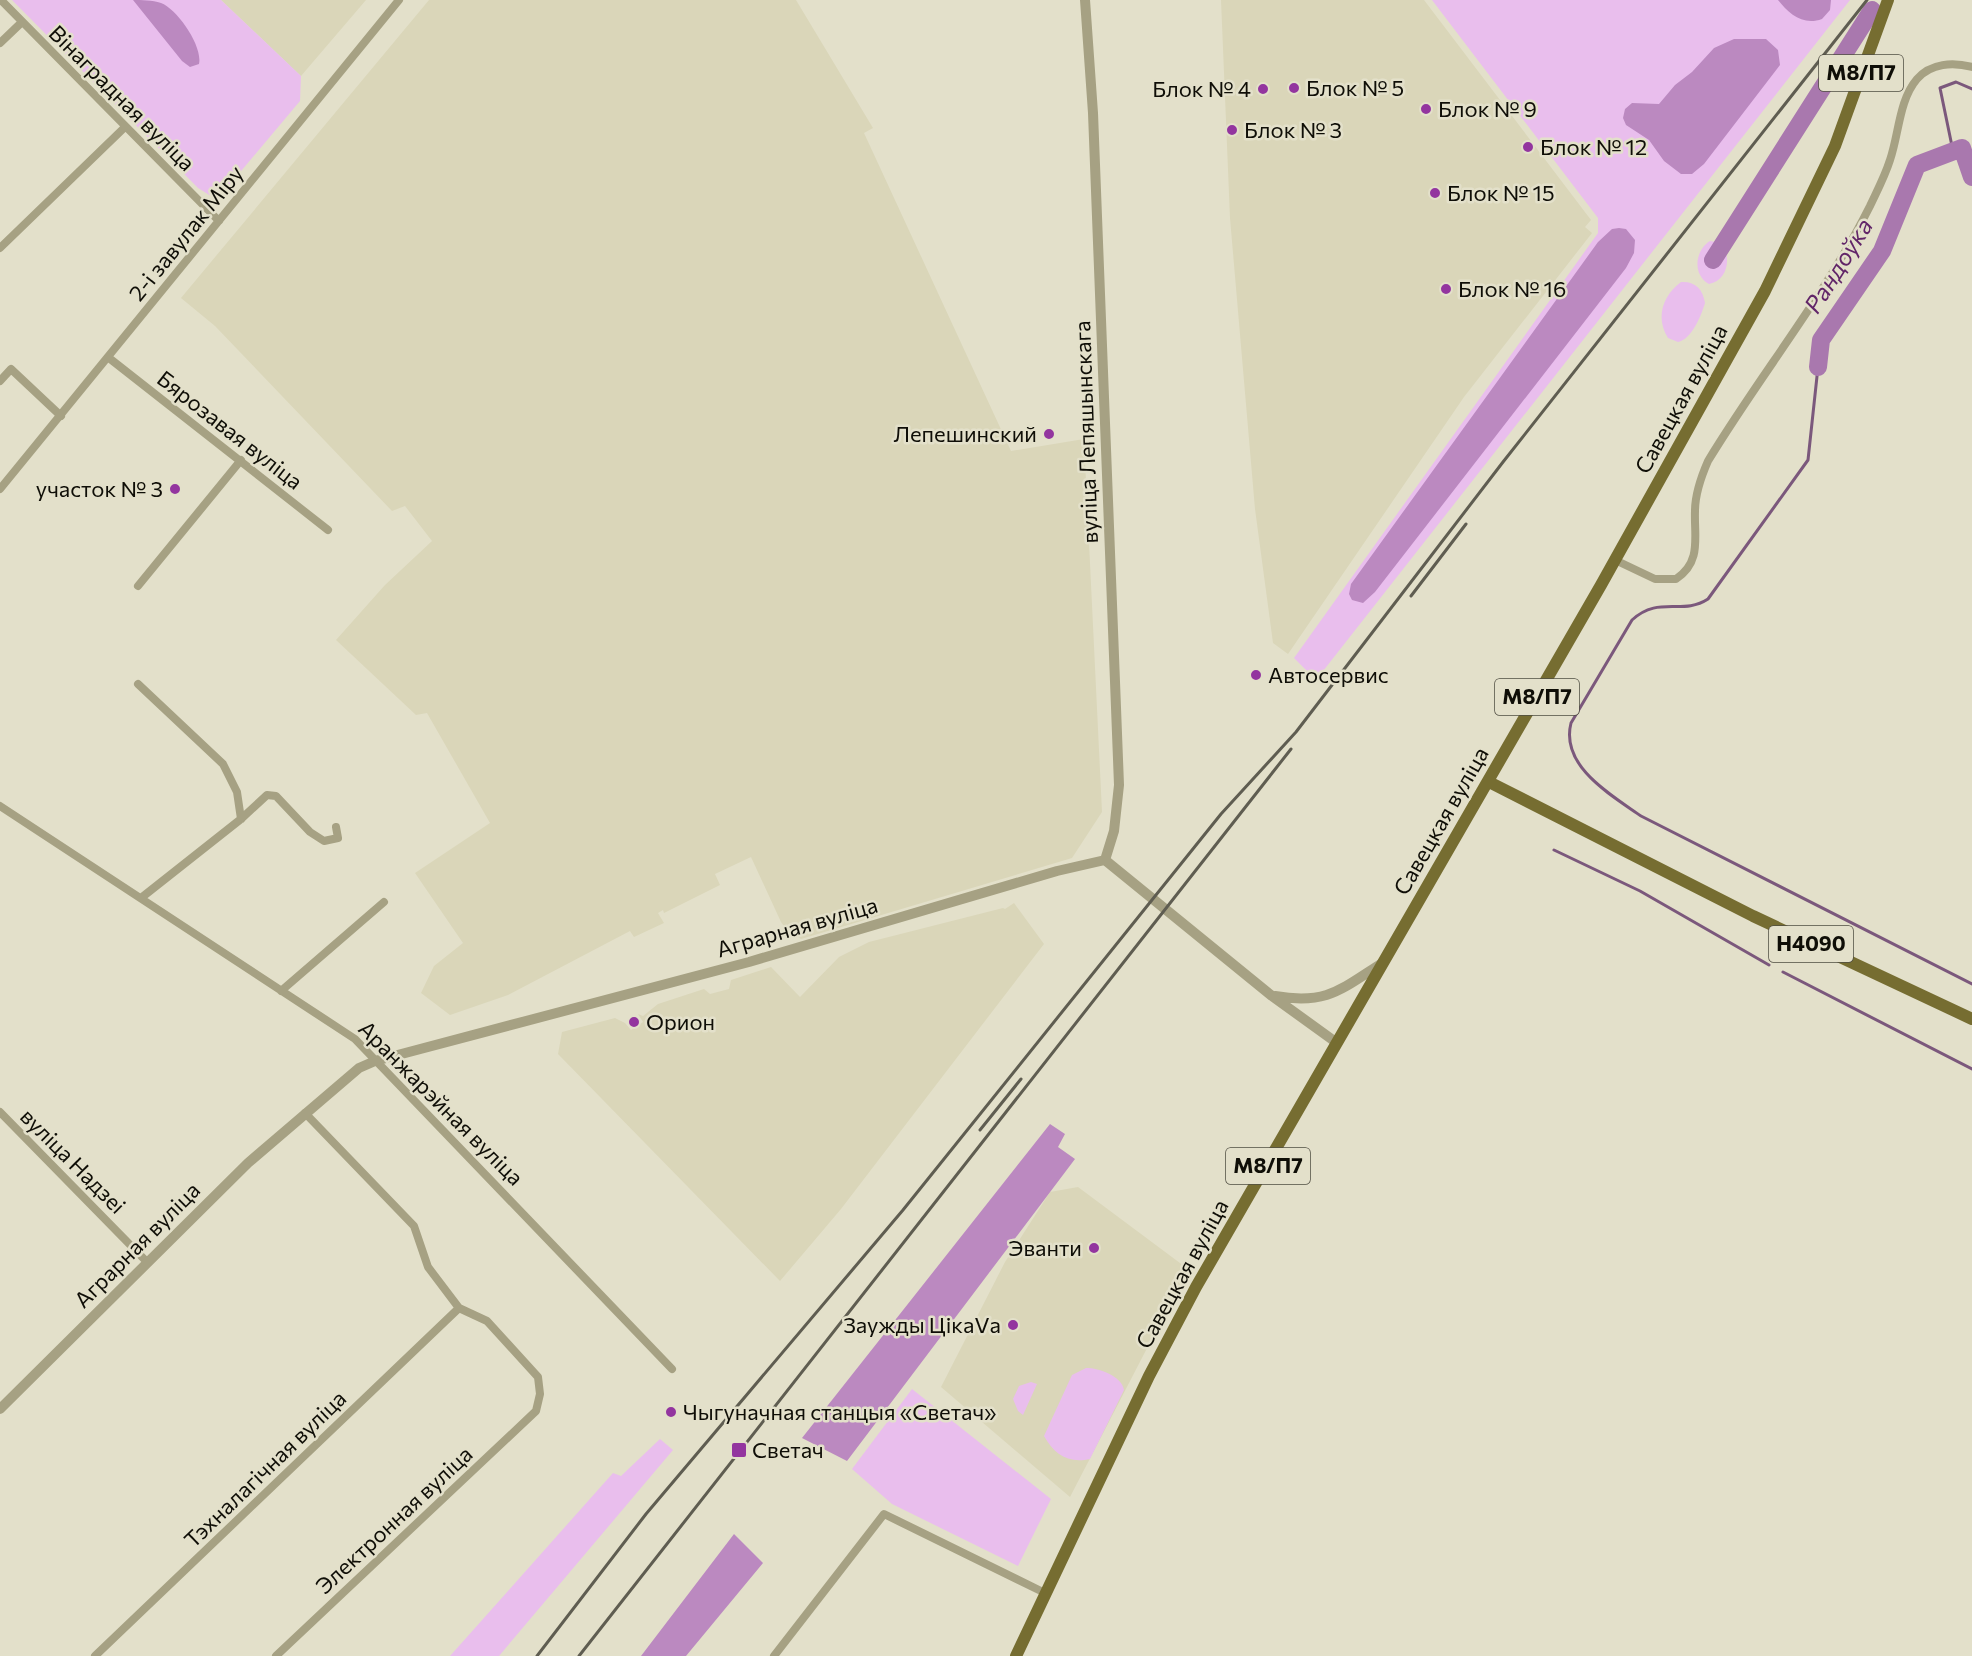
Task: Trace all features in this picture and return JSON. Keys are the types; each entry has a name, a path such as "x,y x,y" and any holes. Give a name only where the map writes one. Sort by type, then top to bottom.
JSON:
{"main road":[{"name":"Савецкая вуліца","path":"1016,1656 1154,1366 1196,1287 1489,782 1770,282 1835,146 1887,0"},
{"name":"Н4090","path":"1489,782 1753,916 1972,1019"}],"street":[{"name":"Вінаградная вуліца","path":"1,0 219,221"},
{"name":"2-і завулак Міру","path":"0,489 399,0"},
{"name":"вуліца Лепяшынскага","path":"1085,0 1093,113 1119,785 1114,831 1105,860"},
{"path":"0,43 22,22"},
{"path":"1614,560 1655,579 1676,579 1690,566 1697,543 1695,510 1698,485 1708,461 1822,285 1868,209 1891,159 1910,90 1926,71 1958,64 1972,68"},
{"path":"0,248 125,127"},
{"name":"Бярозавая вуліца","path":"108,358 328,530"},
{"path":"0,381 11,369 61,416"},
{"path":"138,586 241,460"},
{"path":"138,684 223,764 237,792 241,819"},
{"path":"141,898 241,819 267,795 276,796 310,832 324,841 338,838 336,827"},
{"name":"Аранжарэйная вуліца","path":"0,806 355,1039 520,1208 672,1369"},
{"path":"1105,860 1272,996 1337,1043"},
{"name":"Аграрная вуліца","path":"0,1409 146,1261 248,1163 341,1081 375,1060 598,1003 1057,871 1105,860"},
{"path":"281,991 384,902"},
{"path":"1272,996 1302,1001 1321,999 1340,990 1384,962"},
{"name":"вуліца Надзеі","path":"0,1113 146,1261"},
{"path":"305,1113 414,1226 428,1267 459,1308"},
{"name":"Электронная вуліца","path":"276,1656 536,1411 540,1394 538,1377 487,1320 459,1308"},
{"name":"Тэхналагічная вуліца","path":"95,1656 459,1308"},
{"path":"774,1656 884,1514 1045,1593"}],"shaded area":[{"path":"12,0 221,0 301,76 300,101 226,189 211,196 198,188"},
{"path":"133,0 161,3 174,13 193,38 199,64 190,67 182,61"},
{"path":"221,0 366,0 301,76"},
{"path":"429,0 796,0 873,128 864,133 1011,451 1084,439 1102,812 1072,858 801,939 786,929 781,922 751,857 715,874 720,885 664,913 663,910 658,913 664,923 634,937 630,931 508,995 450,1015 421,993 434,966 463,943 415,873 490,823 427,713 416,715 336,640 385,585 432,541 405,506 392,511 215,326 181,298"},
{"path":"1221,0 1424,0 1591,220 1585,227 1592,233 1464,397 1288,654 1273,643 1255,509 1230,218"},
{"path":"1432,0 1850,0 1316,680 1294,658 1598,233 1598,218"},
{"path":"1778,0 1831,0 1830,10 1822,19 1809,21 1792,14"},
{"path":"1734,39 1766,39 1778,50 1780,65 1704,164 1692,174 1681,174 1664,161 1649,140 1626,125 1623,118 1625,109 1632,103 1659,104 1675,85 1692,72 1714,48"},
{"path":"1612,229 1626,229 1635,240 1634,253 1626,268 1375,592 1363,603 1352,600 1349,594 1351,584 1598,242"},
{"path":"1710,241 1721,243 1727,261 1724,273 1715,282 1709,284 1700,275 1697,263 1701,250"},
{"path":"1681,282 1698,287 1705,303 1692,332 1678,342 1668,338 1662,323 1662,315 1670,293"},
{"path":"1014,903 1044,944 841,1209 780,1281 558,1054 562,1032 615,1018 625,1023 631,1030 643,1022 638,1014 643,1016 658,1004 704,989 710,994 729,989 731,980 771,967 800,997 839,957 869,942 1005,909"},
{"path":"1050,1124 1065,1134 1058,1147 1075,1159 847,1461 802,1438"},
{"path":"1078,1187 1188,1269 1070,1497 941,1387 1005,1262 1050,1192"},
{"path":"1086,1368 1097,1369 1115,1377 1124,1390 1090,1459 1068,1459 1057,1453 1044,1436 1072,1375"},
{"path":"1031,1382 1037,1384 1023,1415 1018,1411 1013,1399 1019,1386"},
{"path":"912,1389 1051,1499 1018,1566 892,1504 852,1469"},
{"path":"660,1439 673,1450 499,1656 450,1656 613,1473 621,1476"},
{"path":"734,1534 763,1563 686,1656 641,1656"}],"waterway":[{"name":"Рандоўка","path":"1713,260 1872,10"},
{"path":"1953,151 1940,88 1956,82 1972,89"},
{"name":"Рандоўка","path":"1818,367 1821,340 1882,251 1917,165 1962,148 1972,177"},
{"path":"1818,367 1808,460 1708,599 1689,606 1652,609 1632,620 1571,723 1570,738 1573,753 1580,766 1591,778 1641,816 1972,984"},
{"path":"1554,850 1640,891 1769,965"},
{"path":"1783,972 1972,1069"}],"railway":[{"path":"537,1656 646,1514 903,1210 1221,814 1296,732 1503,462 1867,0"},
{"path":"1411,596 1466,524"},
{"path":"579,1656 1291,749"},
{"path":"980,1130 1021,1079"}],"place":[{"name":"Блок № 5","path":"1294,88"},
{"name":"Блок № 4","path":"1263,89"},
{"name":"Блок № 9","path":"1426,109"},
{"name":"Блок № 3","path":"1232,130"},
{"name":"Блок № 12","path":"1528,147"},
{"name":"Блок № 15","path":"1435,193"},
{"name":"Блок № 16","path":"1446,289"},
{"name":"Лепешинский","path":"1049,434"},
{"name":"участок № 3","path":"175,489"},
{"name":"Автосервис","path":"1256,675"},
{"name":"Орион","path":"634,1022"},
{"name":"Эванти","path":"1094,1248"},
{"name":"Заужды ЦікаVа","path":"1013,1325"},
{"name":"Чыгуначная станцыя «Светач»","path":"671,1412"},
{"name":"Светач","path":"739,1450"}]}
